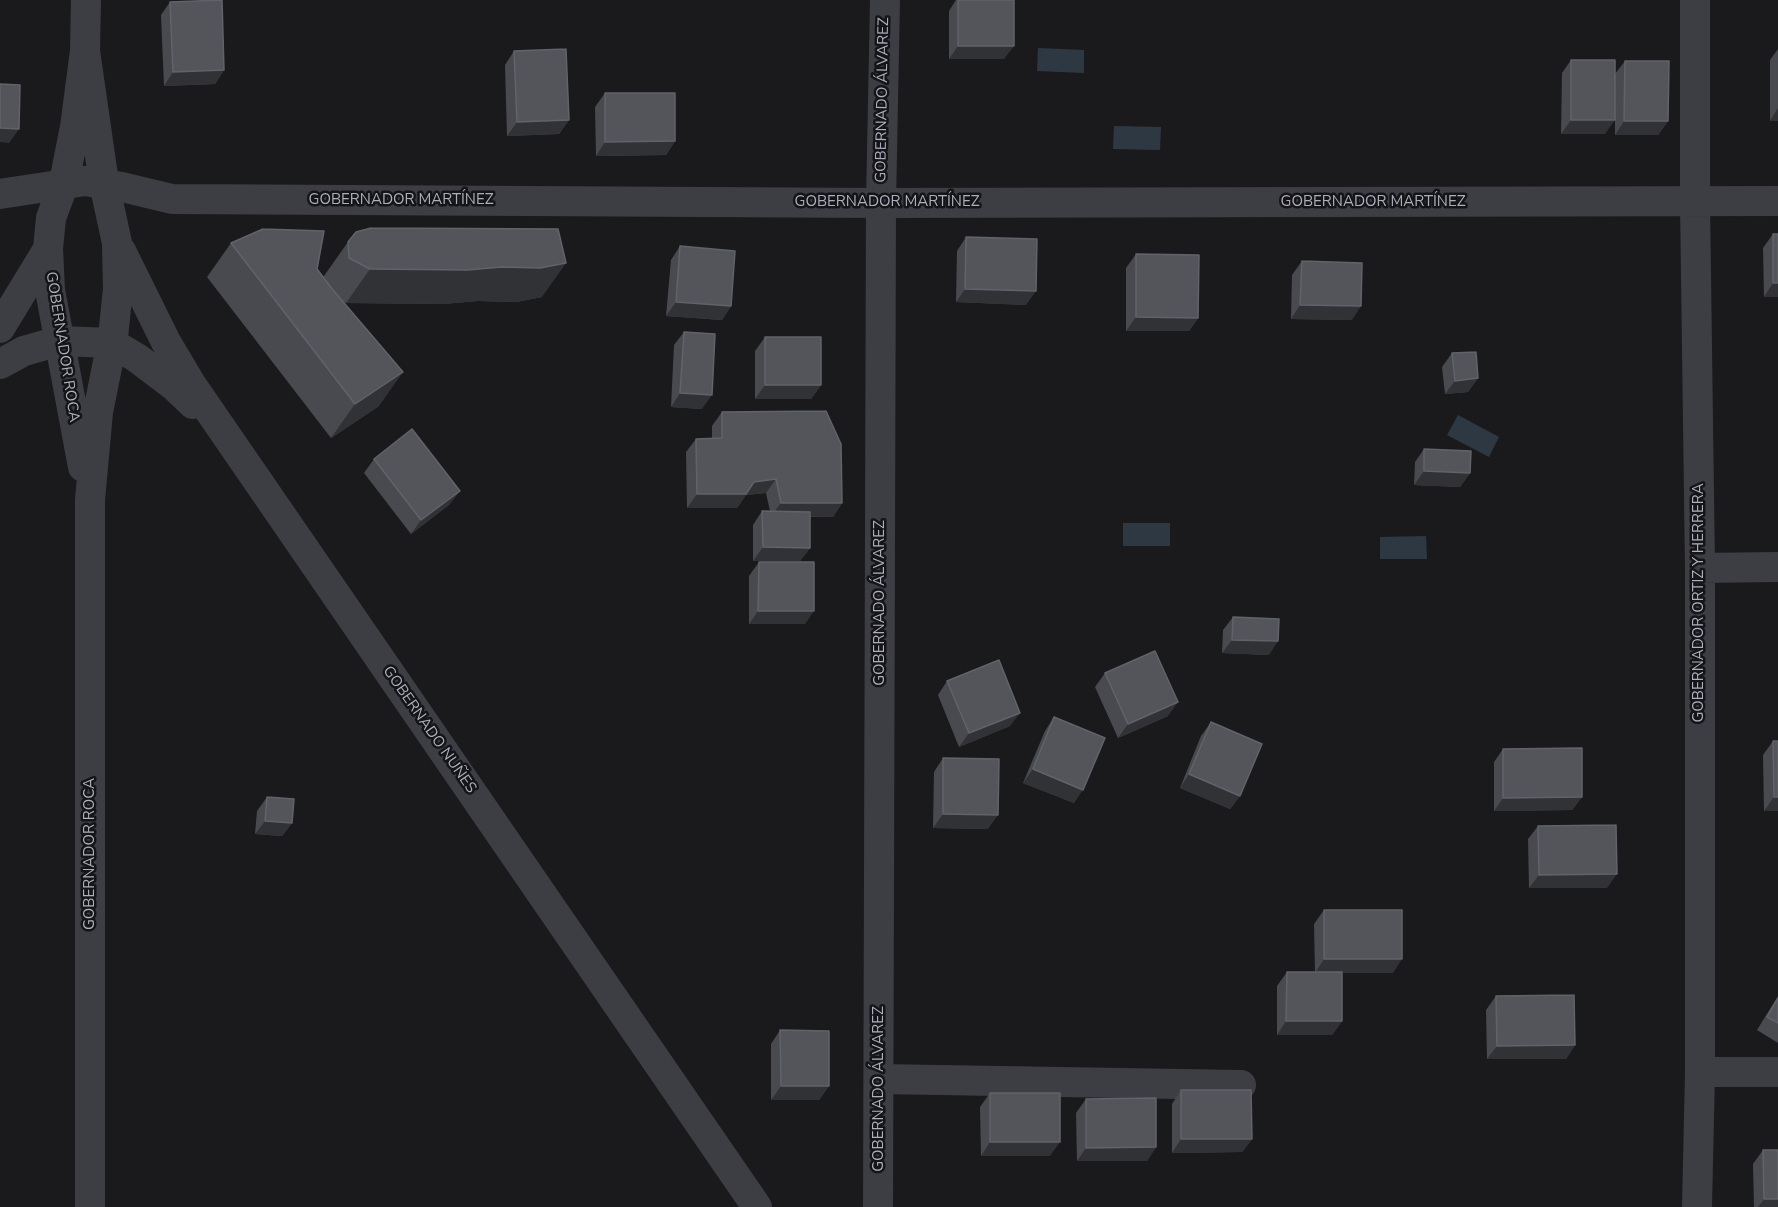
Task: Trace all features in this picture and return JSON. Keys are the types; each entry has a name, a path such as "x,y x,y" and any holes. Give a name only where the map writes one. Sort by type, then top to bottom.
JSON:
{"street":[{"name":"GOBERNADOR ROCA","path":"86,0 86,51 75,127 64,183 51,218 48,249 50,290 90,500"},
{"name":"GOBERNADO ÁLVAREZ","path":"878,1207 881,202 885,0"},
{"name":"GOBERNADOR ORTIZ Y HERRERA","path":"1695,0 1700,568 1700,1072 1697,1207"},
{"name":"GOBERNADOR ROCA","path":"86,51 104,183 117,243 118,289 112,343 98,412 90,500 90,1207"},
{"name":"GOBERNADOR MARTÍNEZ","path":"0,194 85,181 104,183 172,199 881,202 1778,201"},
{"name":"GOBERNADO NUÑES","path":"117,243 166,342 228,437 757,1207"},
{"path":"0,328 48,249"},
{"path":"0,364 24,351 59,341 112,343 174,386 228,437"},
{"path":"1700,568 1778,567"},
{"path":"1700,1072 1778,1072"},
{"path":"879,1079 1241,1085"}],"shaded area":[{"path":"1038,48 1084,50 1084,73 1037,71"},
{"path":"1114,126 1161,127 1160,150 1113,149"},
{"path":"1458,415 1499,437 1489,457 1447,435"},
{"path":"1123,523 1170,523 1170,546 1123,546"},
{"path":"1426,536 1427,559 1380,559 1380,537"}],"building":[{"path":"222,0 224,70 173,72 170,2"},
{"path":"958,0 1014,0 1014,46 958,46"},
{"path":"566,49 569,120 517,122 514,51"},
{"path":"1571,60 1615,60 1615,120 1571,120"},
{"path":"1625,61 1669,61 1668,121 1624,121"},
{"path":"0,84 20,85 19,129 0,128"},
{"path":"605,93 675,93 675,141 605,142"},
{"path":"371,228 558,229 566,263 540,268 370,269 349,258 348,242 356,232"},
{"path":"263,229 324,231 317,269 403,372 355,404 231,243"},
{"path":"1773,234 1778,234 1778,283 1773,283"},
{"path":"966,237 1037,239 1036,291 965,289"},
{"path":"680,246 735,251 731,306 676,302"},
{"path":"1136,254 1199,255 1198,318 1136,317"},
{"path":"1302,261 1362,263 1361,306 1300,305"},
{"path":"684,332 715,334 712,395 680,393"},
{"path":"765,337 821,337 821,385 765,385"},
{"path":"1476,352 1478,378 1455,381 1452,353"},
{"path":"826,411 841,444 842,503 781,503 776,479 754,482 746,494 697,494 696,439 722,438 722,412"},
{"path":"412,429 460,491 421,520 374,459"},
{"path":"1424,449 1471,451 1470,473 1424,471"},
{"path":"762,511 810,512 810,548 763,547"},
{"path":"759,562 814,562 814,611 758,611"},
{"path":"1233,617 1279,619 1278,641 1232,640"},
{"path":"1155,651 1178,702 1128,724 1105,673"},
{"path":"999,660 1020,713 969,733 947,681"},
{"path":"1054,717 1105,738 1083,790 1033,769"},
{"path":"1211,722 1262,744 1240,796 1189,774"},
{"path":"1773,741 1778,741 1778,797 1774,797"},
{"path":"1582,748 1582,797 1503,798 1503,749"},
{"path":"943,758 999,759 998,815 943,814"},
{"path":"267,797 294,799 292,823 265,821"},
{"path":"1616,825 1617,874 1539,875 1538,826"},
{"path":"1324,910 1402,910 1402,959 1324,959"},
{"path":"1287,972 1342,972 1342,1021 1286,1021"},
{"path":"1574,995 1575,1045 1497,1046 1496,996"},
{"path":"1778,998 1778,1023 1767,1017"},
{"path":"780,1030 829,1031 829,1086 781,1086"},
{"path":"1181,1090 1251,1090 1252,1139 1181,1139"},
{"path":"990,1093 1060,1093 1060,1142 990,1142"},
{"path":"1156,1098 1156,1147 1086,1148 1086,1099"},
{"path":"1763,1150 1778,1150 1778,1199 1764,1199"}]}
